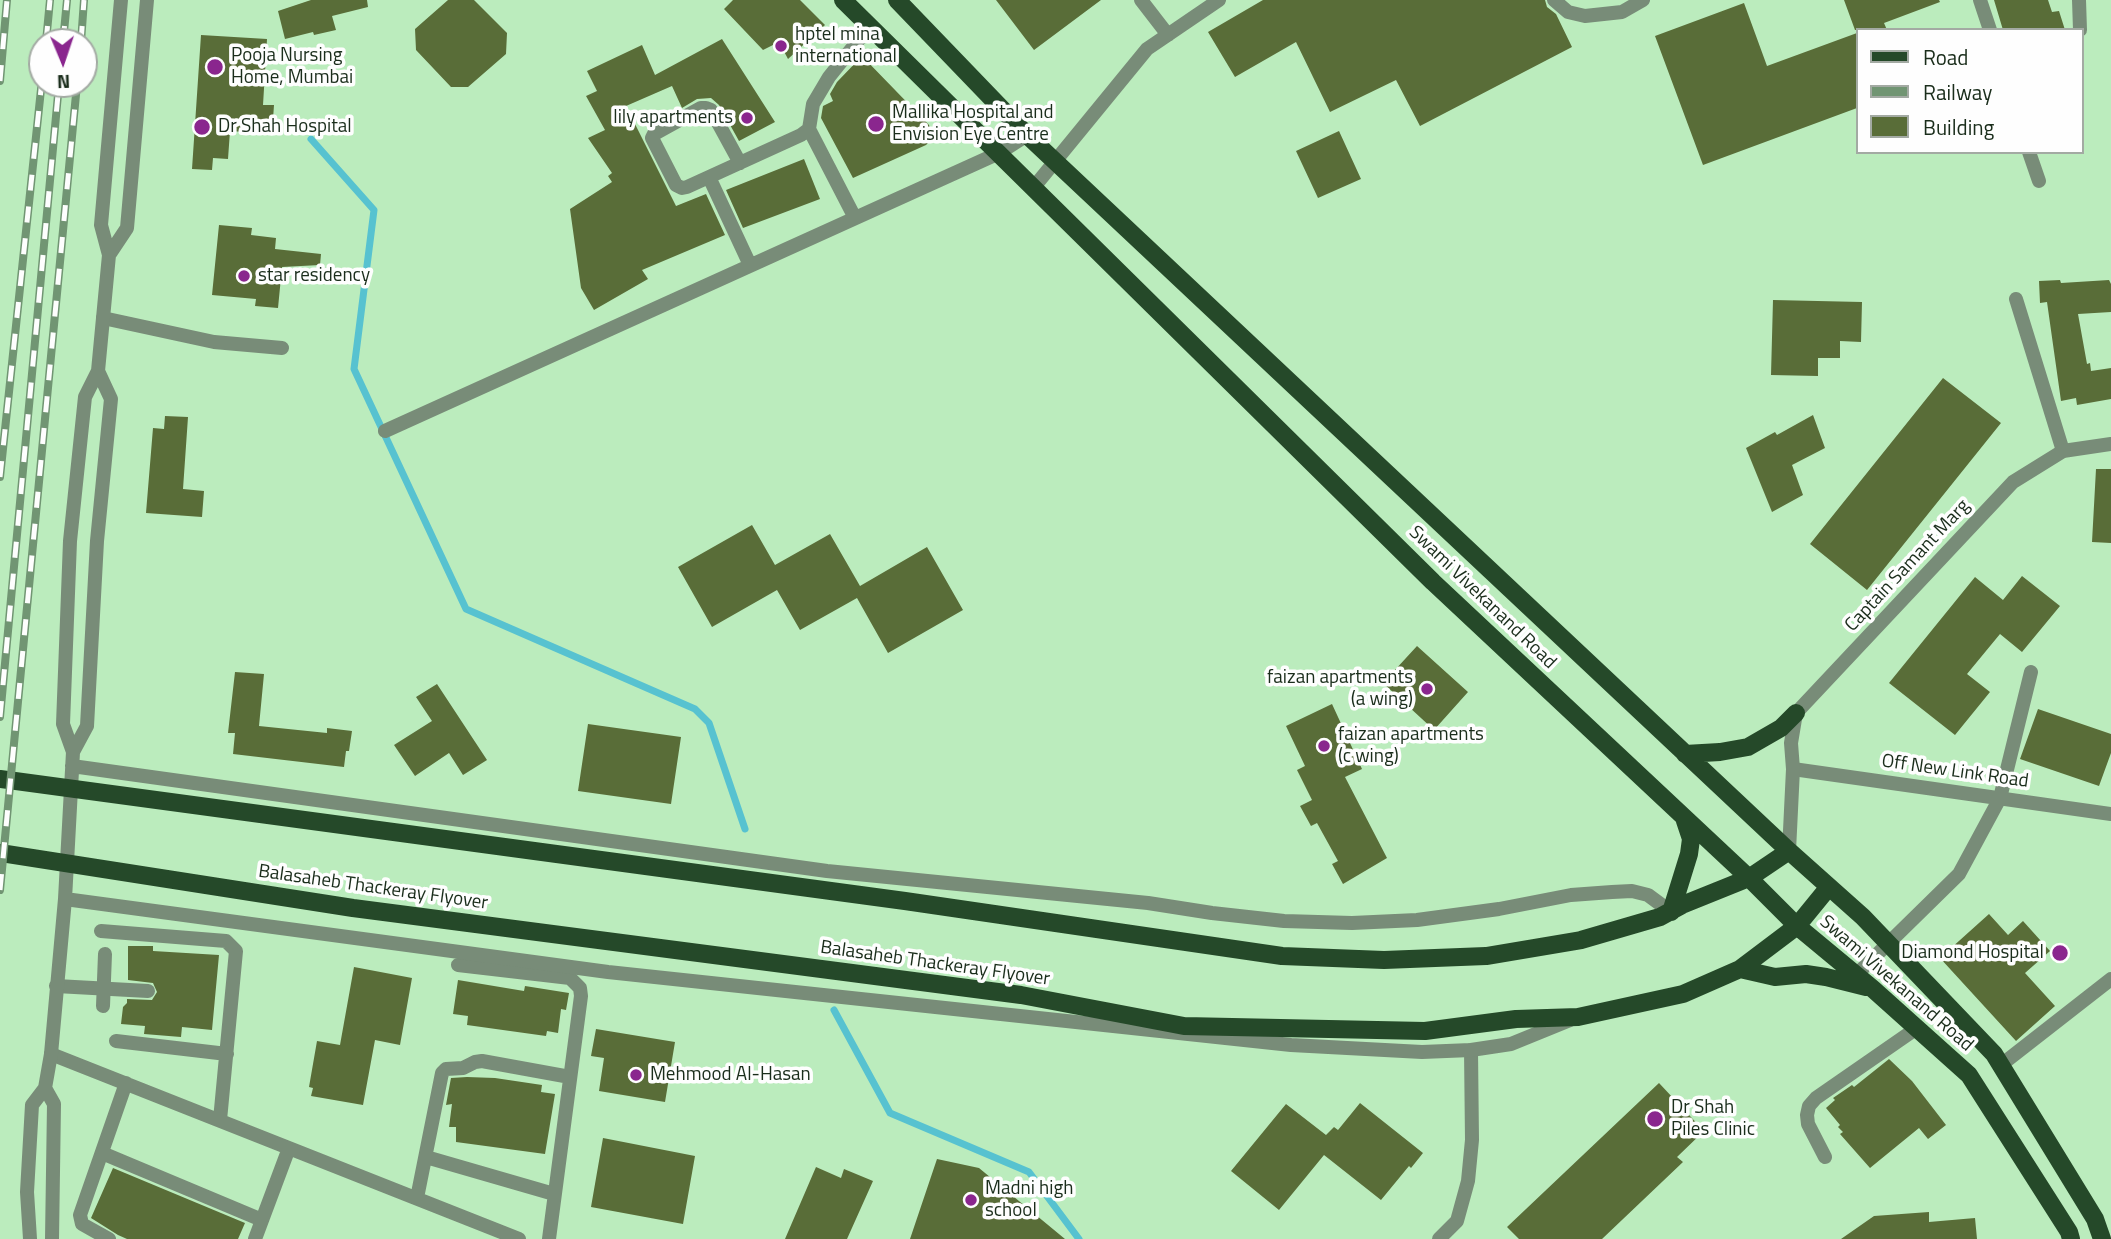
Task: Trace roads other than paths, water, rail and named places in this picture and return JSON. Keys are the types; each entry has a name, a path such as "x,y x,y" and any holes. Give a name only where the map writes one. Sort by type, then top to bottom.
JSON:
{"main road":[{"name":"Swami Vivekanand Road","path":"843,0 1433,582 1797,926 1873,989 1969,1075 2071,1239"},
{"name":"Swami Vivekanand Road","path":"897,0 1055,162 1828,888 1863,917 1994,1054 2095,1219 2102,1239"},
{"path":"1685,754 1748,747 1781,728 1797,713"},
{"path":"0,779 918,903 1282,956 1384,960 1486,956 1581,940 1660,917 1682,905 1749,878 1789,851"},
{"path":"1671,912 1689,854 1691,839 1685,820"},
{"name":"Balasaheb Thackeray Flyover","path":"0,853 353,908 1021,995 1184,1026 1425,1031 1516,1019 1578,1017 1683,994 1740,969 1797,926 1828,888"},
{"path":"1740,969 1775,977 1806,974 1826,977 1873,989"}],"street":[{"path":"1140,0 1168,35"},
{"path":"1034,187 1147,49 1219,0"},
{"path":"1554,0 1568,12 1584,16 1622,12 1643,0"},
{"path":"1980,0 1989,28"},
{"path":"2079,0 2080,28"},
{"path":"30,1239 27,1192 32,1105 45,1088 51,1055 65,899 73,759 63,724 68,575 78,456 85,397 99,371 109,255 101,225 121,2 147,2 127,228 109,255"},
{"path":"855,218 809,128 813,104 828,77 869,27"},
{"path":"740,163 711,110 706,107 654,134 653,144 676,185 682,188 687,187 740,163 801,135 809,128"},
{"path":"385,431 999,153 1027,135"},
{"path":"2030,154 2039,181"},
{"path":"108,155 133,158"},
{"path":"709,177 750,265"},
{"path":"2016,299 2063,452"},
{"path":"103,317 214,342 282,348"},
{"path":"73,759 87,726 95,578 111,399 99,371"},
{"name":"Captain Samant Marg","path":"1797,713 2013,482 2063,452 2111,444"},
{"path":"78,456 105,459"},
{"path":"68,575 95,578"},
{"path":"1856,975 1959,874 2000,798 2031,671"},
{"path":"1789,851 1793,769 1791,743 1797,713"},
{"path":"73,759 827,871 1148,903 1284,921 1352,923 1417,920 1499,909 1572,895 1632,891 1648,895 1671,912"},
{"name":"Off New Link Road","path":"1793,769 2111,814"},
{"path":"65,899 608,972 1291,1045 1422,1052 1471,1050 1511,1044 1578,1017"},
{"path":"101,931 226,941 232,945 237,957 220,1120"},
{"path":"103,1006 105,954"},
{"path":"458,965 570,978 580,988 549,1239"},
{"path":"2001,1065 2111,979"},
{"path":"56,986 148,991"},
{"path":"1825,1157 1808,1124 1809,1106 1816,1098 1917,1028"},
{"path":"116,1041 227,1055"},
{"path":"1439,1239 1457,1221 1468,1181 1472,1140 1471,1050"},
{"path":"51,1055 519,1239"},
{"path":"417,1198 442,1073 446,1069 463,1068 482,1061 570,1077"},
{"path":"109,1239 82,1224 80,1215 126,1083"},
{"path":"45,1088 54,1104 52,1239"},
{"path":"255,1239 289,1147"},
{"path":"102,1153 262,1220"},
{"path":"426,1157 554,1194"}],"waterway":[{"path":"311,139 374,210 354,369 466,609 695,709 709,723 745,829"},
{"path":"834,1010 890,1113 1029,1172 1079,1239"}],"railway":[{"path":"0,81 7,0"},
{"path":"47,28 50,0"},
{"path":"64,28 67,0"},
{"path":"82,28 84,0"},
{"path":"0,477 40,98"},
{"path":"0,717 58,98"},
{"path":"0,890 76,98"}],"place":[{"name":"hptel mina international","path":"781,46"},
{"name":"Pooja Nursing Home, Mumbai","path":"215,67"},
{"name":"lily apartments","path":"747,118"},
{"name":"Mallika Hospital and Envision Eye Centre","path":"876,124"},
{"name":"Dr Shah Hospital","path":"202,127"},
{"name":"star residency","path":"244,276"},
{"name":"faizan apartments (a wing)","path":"1427,689"},
{"name":"faizan apartments (c wing)","path":"1324,746"},
{"name":"Diamond Hospital","path":"2060,953"},
{"name":"Mehmood Al-Hasan","path":"636,1075"},
{"name":"Dr Shah Piles Clinic","path":"1655,1119"},
{"name":"Madni high school","path":"971,1200"}]}
